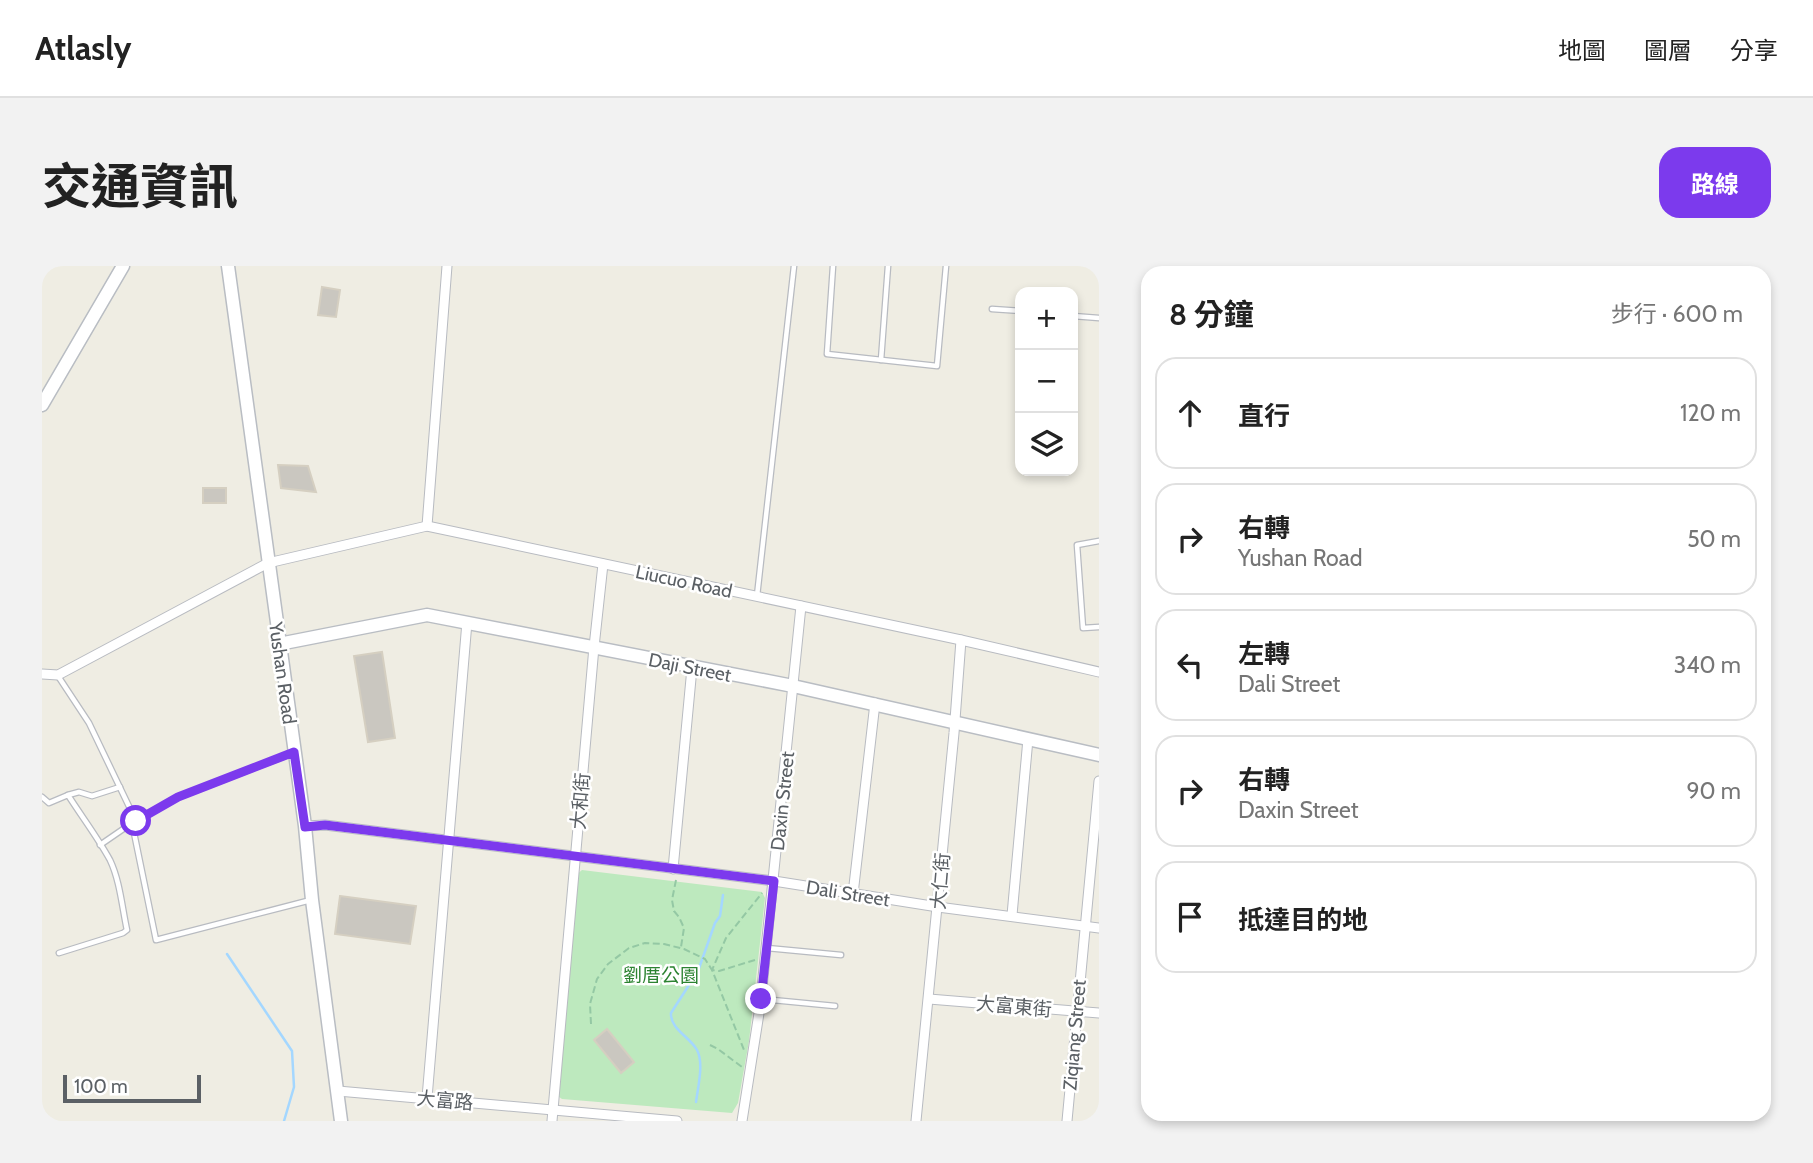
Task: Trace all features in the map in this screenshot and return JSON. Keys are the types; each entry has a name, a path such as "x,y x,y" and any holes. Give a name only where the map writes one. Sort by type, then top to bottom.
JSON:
{"street":[{"path":"42,405 123,266"},
{"name":"Yushan Road","path":"228,266 305,827 341,1121"},
{"path":"427,526 447,266"},
{"name":"Liucuo Road","path":"58,675 268,563 427,526 1099,672"},
{"name":"大和街","path":"552,1121 603,564"},
{"name":"Daxin Street","path":"742,1121 761,999 801,606"},
{"name":"Daji Street","path":"279,644 427,615 793,686 1099,755"},
{"path":"427,1098 467,622"},
{"name":"大仁街","path":"916,1121 961,640"},
{"path":"675,869 692,668"},
{"path":"42,674 58,675"},
{"path":"853,894 875,704"},
{"path":"1012,915 1028,739"},
{"name":"Ziqiang Street","path":"1067,1121 1099,781"},
{"name":"Dali Street","path":"305,827 325,825 774,881 938,907 1099,928"},
{"name":"大富東街","path":"929,999 1099,1013"},
{"name":"大富路","path":"338,1091 677,1121"}],"lane":[{"path":"757,597 794,266"},
{"path":"833,266 827,354 937,366 946,266"},
{"path":"881,360 888,266"},
{"path":"992,309 1015,311"},
{"path":"1078,316 1099,318"},
{"path":"1099,541 1077,545 1083,628 1099,627"},
{"path":"58,675 89,723 134,822 156,940 312,900"},
{"path":"100,845 178,797 294,752"},
{"path":"42,797 49,803 79,792 92,796 120,787"},
{"path":"59,953 127,930 111,862 68,795"},
{"path":"766,948 841,955"},
{"path":"761,999 835,1006"}],"path":[{"path":"675,869 672,900 674,911 680,917 684,928 681,948"},
{"path":"712,970 726,938 764,891"},
{"path":"591,1024 590,1004 597,979 608,964 629,948 645,943 664,944 681,948 705,960 712,970 745,1053"},
{"path":"712,970 719,971 756,960"},
{"path":"710,1045 743,1068 744,1060"}],"green space":[{"name":"劉厝公園","path":"582,870 762,892 765,898 749,1041 738,1103 732,1113 562,1099 555,1094 575,876"}],"building":[{"path":"322,287 340,290 336,317 318,315"},
{"path":"278,465 308,466 316,492 281,488"},
{"path":"203,488 226,488 226,503 203,503"},
{"path":"382,652 395,738 368,742 354,656"},
{"path":"340,896 416,906 410,944 335,934"},
{"path":"607,1029 634,1062 621,1073 594,1040"}],"waterway":[{"path":"696,1102 700,1075 699,1055 694,1045 674,1024 671,1013 698,971 720,916 723,895"},
{"path":"227,954 292,1051 294,1087 284,1121"}],"route":[{"path":"136,821 178,797 294,752 305,827 325,825 774,881 761,999"}]}
